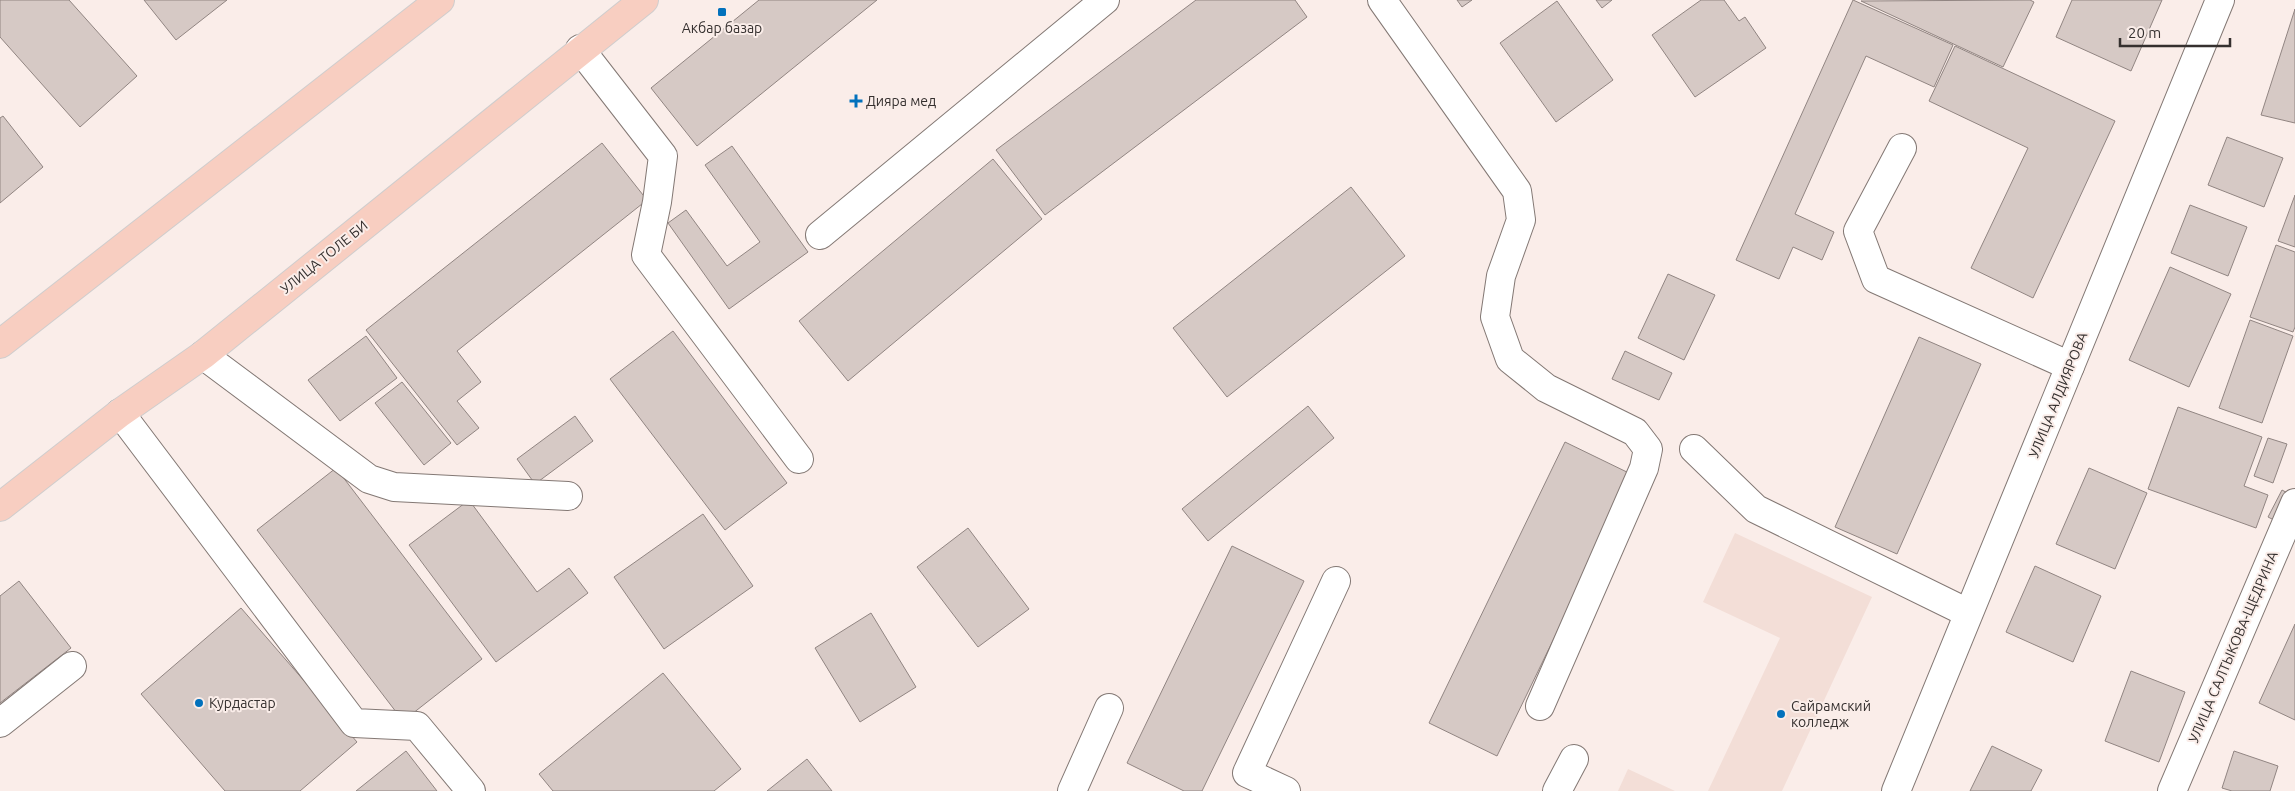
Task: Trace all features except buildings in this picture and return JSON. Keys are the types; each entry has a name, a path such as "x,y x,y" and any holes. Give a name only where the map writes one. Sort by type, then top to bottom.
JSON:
{"main road":[{"path":"0,344 440,0"},
{"name":"УЛИЦА ТОЛЕ БИ","path":"0,507 120,413 204,355 580,49 644,0"}],"street":[{"path":"820,235 1105,0"},
{"path":"1382,0 1516,191 1521,220 1500,276 1494,317 1510,359 1546,388 1635,432 1648,449 1644,468 1540,706"},
{"name":"УЛИЦА АЛДИЯРОВА","path":"1896,791 2220,0"},
{"path":"580,49 663,156 657,202 646,256 799,460"},
{"path":"1902,148 1858,231 1876,279 2070,366"},
{"path":"204,355 369,479 381,485 430,490 568,496"},
{"path":"120,413 354,723 417,726 471,791"},
{"path":"1694,449 1756,509 1968,614"},
{"name":"УЛИЦА САЛТЫКОВА-ЩЕДРИНА","path":"2172,791 2295,503"},
{"path":"1286,791 1248,773 1336,581"},
{"path":"0,723 72,666"},
{"path":"1072,791 1109,708"},
{"path":"1557,791 1574,759"}],"shaded area":[{"name":"Сайрамский колледж","path":"1735,533 1872,597 1782,791 1708,791 1780,638 1703,602"},
{"path":"1628,769 1675,791 1618,791"}],"place":[{"name":"Акбар базар","path":"722,12"},
{"name":"Дияра мед","path":"856,101"},
{"name":"Курдастар","path":"199,703"},
{"name":"Сайрамский колледж","path":"1781,714"}]}
